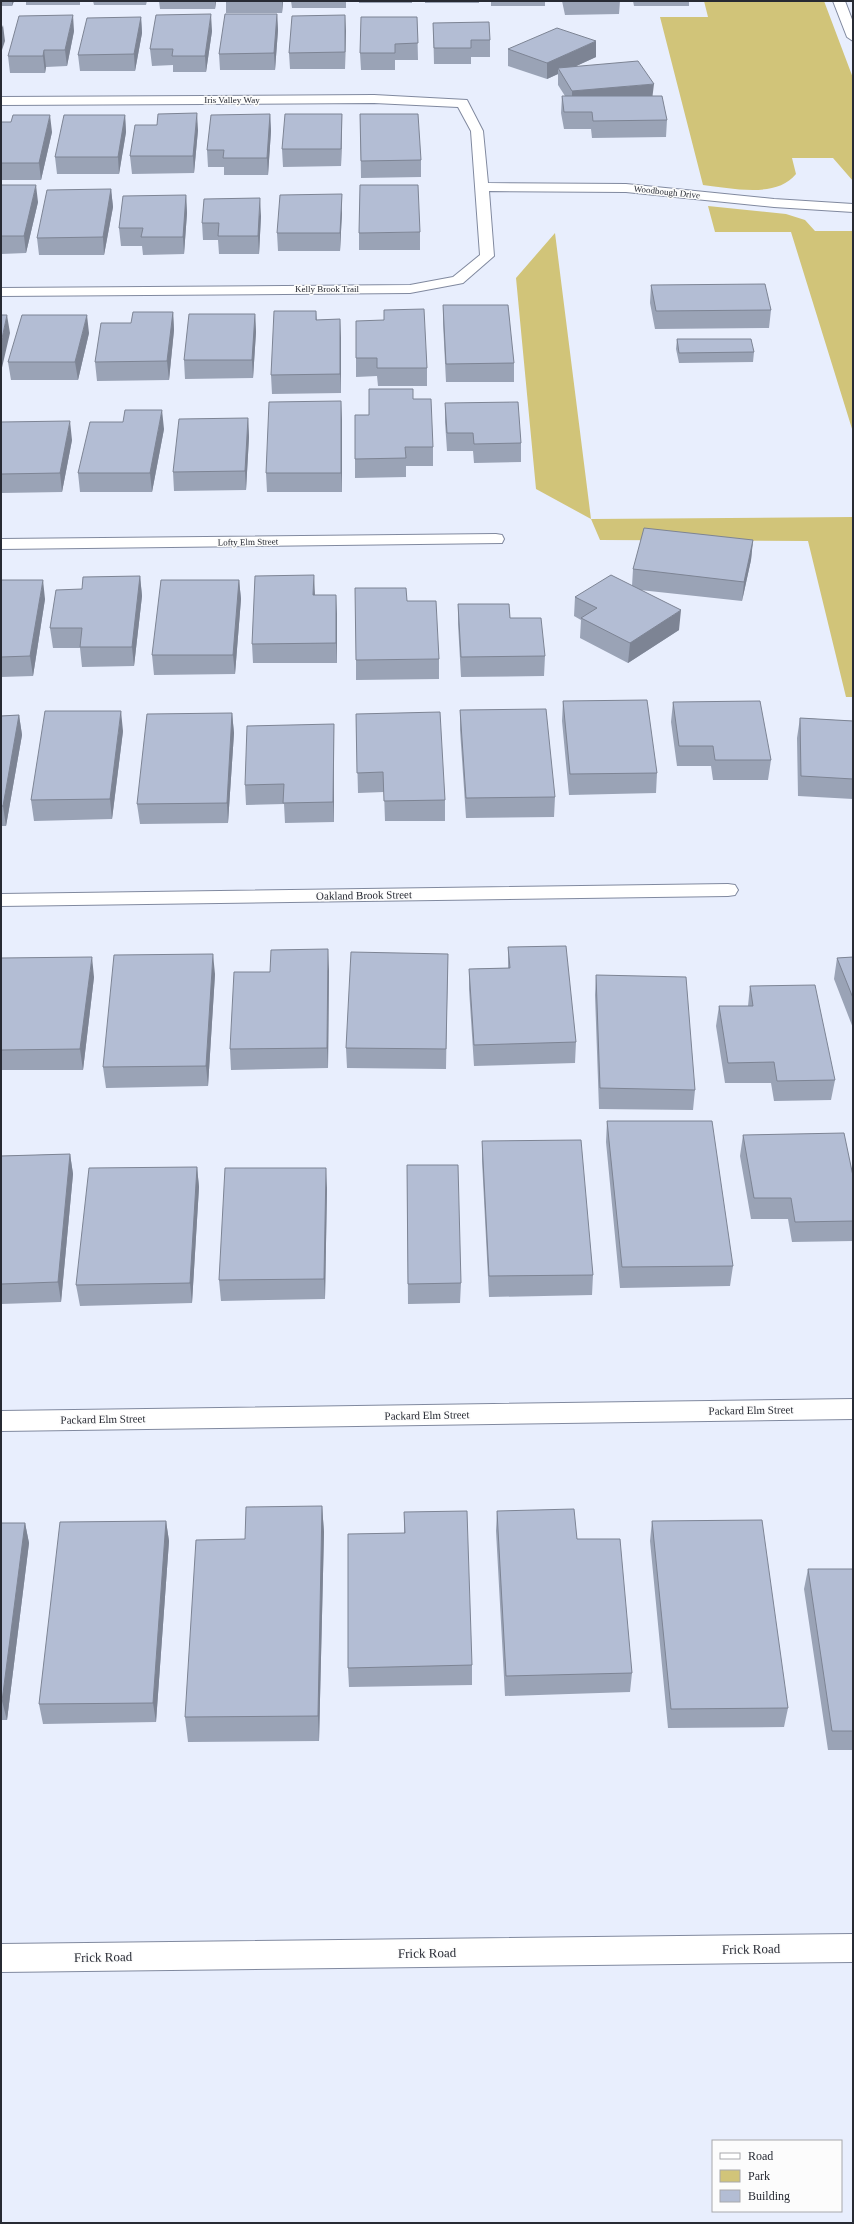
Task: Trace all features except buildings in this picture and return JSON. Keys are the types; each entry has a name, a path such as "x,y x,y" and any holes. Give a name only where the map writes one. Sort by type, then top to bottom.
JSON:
{"street":[{"path":"839,1 853,37"},
{"name":"Iris Valley Way","path":"1,101 374,99 463,103"},
{"name":"Kelly Brook Trail","path":"1,292 410,289 458,280 487,256 478,131 463,103"},
{"name":"Woodbough Drive","path":"481,187 626,188 774,203 853,208"},
{"name":"Lofty Elm Street","path":"1,544 496,539"},
{"name":"Oakland Brook Street","path":"1,900 728,890"},
{"name":"Packard Elm Street","path":"1,1421 853,1409"},
{"name":"Frick Road","path":"1,1958 853,1948"}],"green space":[{"path":"704,1 824,1 853,78 853,181 833,158 792,158 796,174 787,182 777,187 752,190 703,185 660,17 708,17"},
{"path":"708,206 786,214 805,220 815,231 853,231 853,432 791,232 715,232"},
{"path":"555,233 591,519 536,489 516,278"},
{"path":"853,517 853,697 846,697 808,541 600,540 591,519"}]}
